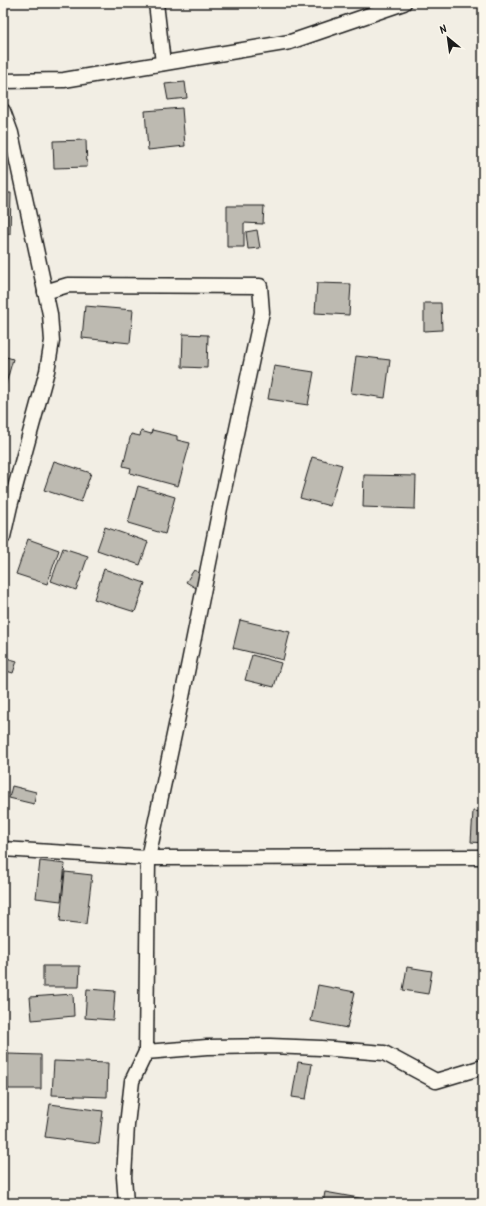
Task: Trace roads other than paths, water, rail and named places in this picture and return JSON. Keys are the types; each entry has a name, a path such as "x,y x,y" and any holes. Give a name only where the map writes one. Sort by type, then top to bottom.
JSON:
{"street":[{"path":"156,3 163,63"},
{"path":"3,81 64,80 290,42 404,3"},
{"path":"3,111 11,133 50,314 52,342 46,372 3,537"},
{"path":"45,292 68,285 260,286 262,312 148,858 146,1052 132,1081 127,1125 124,1177 126,1203"},
{"path":"3,849 148,858 483,857"},
{"path":"146,1052 208,1047 270,1046 384,1053 436,1081 483,1067"}]}
